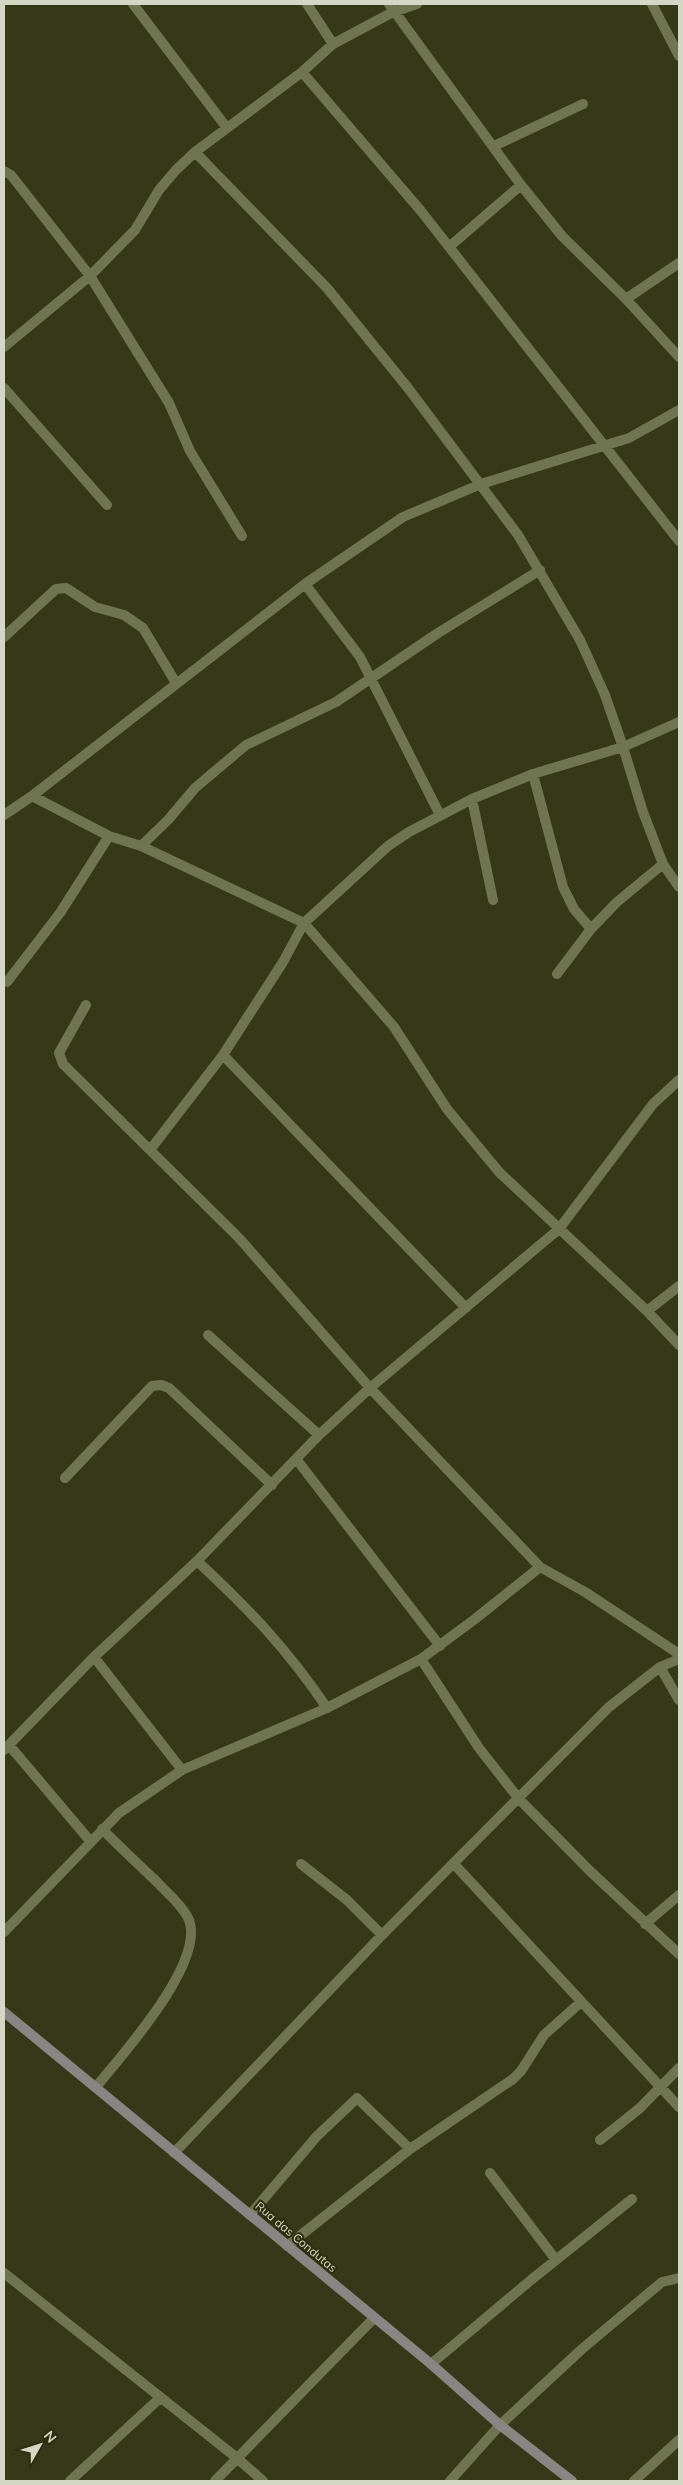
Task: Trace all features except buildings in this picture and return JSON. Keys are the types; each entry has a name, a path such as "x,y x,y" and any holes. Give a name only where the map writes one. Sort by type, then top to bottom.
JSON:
{"street":[{"path":"134,4 227,128"},
{"path":"307,4 333,44"},
{"path":"4,347 90,276 135,230 159,190 195,152 302,72 333,44 391,8 417,4"},
{"path":"652,4 679,56"},
{"path":"391,8 521,185 562,236 626,299 679,357"},
{"path":"302,72 372,153 449,247 607,446 679,541"},
{"path":"494,146 584,104"},
{"path":"195,152 327,288 408,388 481,484 540,570 580,640 605,695 643,812 663,864 679,887"},
{"path":"4,172 12,175 90,276 169,403 190,451 242,536"},
{"path":"449,247 521,185"},
{"path":"626,299 679,263"},
{"path":"4,388 107,505"},
{"path":"4,815 32,796 305,584 403,517 481,484 629,438 679,410"},
{"path":"141,846 168,820 195,788 246,745 324,709 372,679 438,633 540,570"},
{"path":"305,584 354,648 372,679 440,816"},
{"path":"4,638 56,589 66,588 95,607 124,615 143,628 176,683"},
{"path":"150,1150 223,1055 283,962 304,923 388,846 409,832 472,799 533,774 623,746 679,722"},
{"path":"533,774 563,887 574,909 591,929"},
{"path":"32,796 109,836 141,846 304,923 394,1027 447,1109 499,1172 647,1311 679,1345"},
{"path":"472,799 494,900"},
{"path":"7,982 60,913 109,836"},
{"path":"557,974 591,929 617,902 663,864"},
{"path":"86,1005 59,1053 63,1064 239,1238 370,1388 540,1566 585,1592 679,1654"},
{"path":"223,1055 466,1308"},
{"path":"91,1842 6,1748 94,1658 197,1561 297,1460 319,1435 370,1388 559,1229 653,1104 679,1080"},
{"path":"647,1311 679,1286"},
{"path":"208,1335 319,1435"},
{"path":"65,1478 152,1386 161,1385 169,1388 272,1485"},
{"path":"297,1460 440,1646"},
{"path":"197,1561 261,1622 302,1671 328,1708"},
{"path":"4,1932 119,1813 182,1770 328,1708 421,1659 540,1566"},
{"path":"94,1658 182,1770"},
{"path":"421,1659 479,1748 519,1799 645,1924 679,1954"},
{"path":"174,2153 382,1935 609,1707 660,1667 679,1659"},
{"path":"660,1667 679,1700"},
{"path":"96,2087 161,2006 188,1954 193,1934 188,1917 173,1899 102,1829"},
{"path":"301,1864 347,1900 382,1935"},
{"path":"454,1864 679,2107"},
{"path":"645,1924 679,1895"},
{"path":"288,2246 410,2149 513,2079 521,2071 544,2034 581,2002"},
{"name":"Rua das Condutas","path":"4,2012 431,2364 500,2425 572,2481"},
{"path":"600,2140 640,2108 679,2068"},
{"path":"250,2215 317,2136 357,2098 410,2149"},
{"path":"490,2173 556,2260"},
{"path":"431,2364 632,2199"},
{"path":"4,2273 237,2458 263,2481"},
{"path":"450,2481 500,2425 636,2302 662,2282 679,2278"},
{"path":"215,2481 374,2318"},
{"path":"70,2481 160,2398"},
{"path":"634,2481 679,2440"}]}
